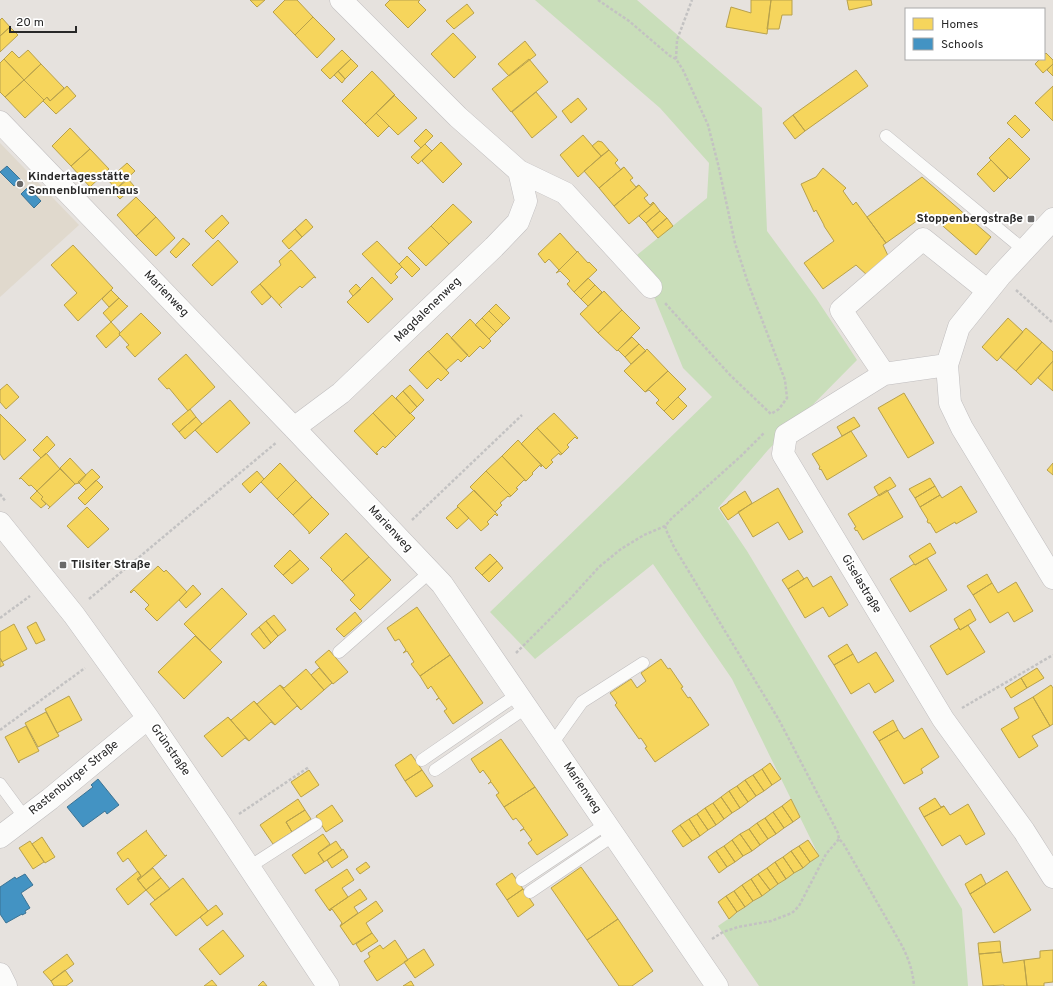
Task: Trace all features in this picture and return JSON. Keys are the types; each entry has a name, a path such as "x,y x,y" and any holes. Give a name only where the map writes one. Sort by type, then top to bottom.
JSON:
{"street":[{"path":"341,0 458,117 519,170 565,193 651,287"},
{"name":"Marienweg","path":"0,122 442,584 717,986"},
{"name":"Magdalenenweg","path":"294,428 341,393 494,247 518,222 526,201 519,170"},
{"path":"1053,219 994,283 959,327 947,365 950,403 962,428 1053,578"},
{"path":"884,374 841,310 923,239 994,283"},
{"name":"Giselastraße","path":"947,365 884,374 786,435 783,454 943,719 1024,831 1053,877"},
{"name":"Grünstraße","path":"0,523 74,615 148,718 328,986"},
{"name":"Rastenburger Straße","path":"0,837 50,799 148,718"},
{"path":"0,974 6,986"}],"lane":[{"path":"886,136 1024,250"},
{"path":"339,652 430,572"},
{"path":"552,744 582,702 643,663"},
{"path":"422,760 522,700"},
{"path":"435,770 522,700"},
{"path":"0,784 25,818"},
{"path":"249,867 316,824"},
{"path":"522,880 610,829"},
{"path":"530,892 610,829"}],"path":[{"path":"598,0 629,21 670,56 676,59 690,84 708,125 735,243 748,283 785,380 787,398 779,409 771,414 730,375 651,287"},
{"path":"676,59 678,40 692,0"},
{"path":"994,283 1053,323"},
{"path":"396,535 522,415"},
{"path":"74,615 85,603 198,510 294,428"},
{"path":"500,668 599,568 621,549 644,535 665,526 741,456 766,428"},
{"path":"665,526 674,547 779,720 838,833 839,839 843,843 904,949 914,986"},
{"path":"0,618 34,594"},
{"path":"943,719 1053,655"},
{"path":"0,730 89,665"},
{"path":"221,825 309,767"},
{"path":"694,951 723,932 738,927 772,921 792,913 799,906 826,854 839,839"}],"shaded area":[{"name":"Kindertagesstätte Sonnenblumenhaus","path":"0,143 79,225 0,297"}],"green space":[{"path":"535,0 637,0 762,108 767,231 816,298 857,360 768,450 718,508 747,551 962,909 968,986 759,986 718,926 819,856 732,679 653,564 535,659 490,612 712,397 683,368 637,255 707,198 709,163 660,108"}],"building: Homes":[{"path":"250,0 265,0 257,7"},
{"path":"285,0 297,0 313,17 295,35 273,12"},
{"path":"390,0 420,0 418,2 426,10 408,28 385,5"},
{"path":"751,0 771,0 767,34 726,27 731,7 751,13"},
{"path":"771,0 792,0 792,15 782,15 779,29 767,29"},
{"path":"847,0 871,0 872,5 849,10"},
{"path":"467,4 474,13 454,29 446,21"},
{"path":"313,17 335,39 317,58 295,35"},
{"path":"2,18 10,27 0,36 0,20"},
{"path":"10,27 18,35 0,52 0,36"},
{"path":"453,33 476,57 454,78 431,54"},
{"path":"525,41 536,55 509,76 498,64"},
{"path":"28,50 41,64 24,80 4,59 12,51 19,58"},
{"path":"342,50 351,59 330,79 321,70"},
{"path":"1046,53 1053,60 1053,64 1043,73 1035,64 1039,60 1045,60"},
{"path":"4,59 24,80 5,97 0,92 0,63"},
{"path":"351,59 358,66 345,79 338,71"},
{"path":"529,59 548,82 511,112 492,89"},
{"path":"41,64 64,88 50,101 47,97 44,100 24,80"},
{"path":"1053,64 1053,76 1047,70"},
{"path":"856,70 868,86 805,131 793,115"},
{"path":"338,71 345,79 342,83 334,75"},
{"path":"372,71 395,95 365,124 342,101"},
{"path":"24,80 44,100 25,118 5,97"},
{"path":"67,86 76,96 56,114 43,101 47,97 50,101"},
{"path":"1053,86 1053,121 1035,103"},
{"path":"536,92 557,117 532,138 512,112"},
{"path":"394,95 417,118 398,135 376,113"},
{"path":"578,98 587,109 571,123 562,111"},
{"path":"376,113 389,126 378,137 365,124"},
{"path":"793,115 805,131 795,139 783,123"},
{"path":"1015,115 1030,130 1022,138 1007,123"},
{"path":"70,128 90,149 71,166 52,146"},
{"path":"426,129 433,136 421,148 414,141"},
{"path":"583,135 601,156 578,177 560,155"},
{"path":"1009,138 1030,159 1010,179 989,158"},
{"path":"598,141 602,142 609,150 601,156 592,146"},
{"path":"441,142 462,164 443,183 422,161"},
{"path":"425,144 432,151 418,164 411,157"},
{"path":"90,149 109,169 90,187 71,166"},
{"path":"609,150 618,160 615,163 621,170 599,188 584,171"},
{"path":"991,160 1008,178 994,192 977,174"},
{"path":"127,163 135,171 116,189 108,180"},
{"path":"624,167 633,178 630,180 636,187 639,185 614,206 599,188"},
{"path":"823,168 846,188 843,191 853,205 856,202 886,243 883,245 890,260 868,276 856,265 823,289 804,263 834,241 816,210 814,212 801,184 816,177"},
{"path":"922,177 991,237 976,255 928,213 886,243 867,217"},
{"path":"128,179 134,186 120,199 113,192"},
{"path":"639,185 648,195 644,198 650,205 653,202 654,203 629,224 614,206"},
{"path":"136,197 156,217 136,236 117,215"},
{"path":"654,203 660,211 646,223 639,216"},
{"path":"453,204 472,222 449,244 431,226"},
{"path":"660,211 667,218 652,231 646,223"},
{"path":"222,215 229,223 213,239 205,231"},
{"path":"156,217 175,238 156,256 136,236"},
{"path":"667,218 673,226 658,238 652,231"},
{"path":"306,219 313,227 302,237 295,229"},
{"path":"431,226 449,244 426,266 408,248"},
{"path":"295,229 302,237 289,249 282,241"},
{"path":"560,233 577,252 559,270 549,259 545,263 538,254"},
{"path":"183,238 190,244 176,258 170,252"},
{"path":"218,240 238,262 212,286 192,265"},
{"path":"377,241 402,267 395,274 398,277 391,284 362,254"},
{"path":"73,245 113,288 78,321 64,305 77,293 51,265"},
{"path":"291,250 316,278 314,277 302,288 300,286 279,305 260,284 281,265 279,261"},
{"path":"578,251 588,263 589,262 597,270 574,292 567,284 570,281 560,271 556,273"},
{"path":"407,256 420,269 412,277 399,264"},
{"path":"372,277 393,299 368,323 347,302"},
{"path":"588,278 595,285 581,299 574,292"},
{"path":"260,284 271,297 262,305 251,292"},
{"path":"356,284 361,289 353,296 349,291"},
{"path":"595,285 602,292 588,306 581,299"},
{"path":"111,290 119,298 109,307 102,299"},
{"path":"604,291 622,310 598,333 580,314"},
{"path":"119,298 128,306 111,322 103,313"},
{"path":"496,304 510,318 503,325 489,311"},
{"path":"622,310 640,328 617,351 598,333"},
{"path":"489,311 503,325 496,332 482,318"},
{"path":"141,313 161,333 135,357 126,347 129,345 119,334"},
{"path":"482,318 496,332 489,339 475,325"},
{"path":"1008,318 1023,332 997,361 982,347"},
{"path":"470,319 491,341 483,349 480,346 469,357 451,338"},
{"path":"111,322 120,332 120,335 106,348 96,336"},
{"path":"1026,328 1042,342 1016,371 1000,357"},
{"path":"447,333 468,355 461,362 458,359 446,370 428,351"},
{"path":"632,337 639,344 625,357 618,350"},
{"path":"1042,342 1053,352 1053,361 1031,385 1016,371"},
{"path":"639,344 646,351 631,364 625,357"},
{"path":"647,349 668,371 645,392 624,371"},
{"path":"428,351 449,373 441,381 438,378 427,389 409,370"},
{"path":"186,354 215,387 188,411 169,388 167,389 158,379"},
{"path":"1053,361 1053,391 1038,378"},
{"path":"668,371 686,389 664,411 656,403 659,400 649,390 645,392"},
{"path":"7,384 19,397 6,409 0,402 0,390"},
{"path":"410,385 424,400 417,407 403,391"},
{"path":"403,391 417,407 410,414 396,398"},
{"path":"904,393 934,443 908,458 878,408"},
{"path":"392,395 415,418 396,437 373,413"},
{"path":"678,397 687,406 673,420 664,411"},
{"path":"230,400 250,423 217,453 195,430"},
{"path":"190,409 196,417 179,432 172,424"},
{"path":"373,413 396,437 385,448 383,446 376,453 378,454 377,455 354,431"},
{"path":"554,413 578,438 577,439 575,437 567,445 569,447 562,454 537,428"},
{"path":"0,414 26,440 4,460 0,454"},
{"path":"196,417 202,424 185,439 179,432"},
{"path":"854,417 860,426 842,436 837,427"},
{"path":"537,428 562,454 560,455 559,453 551,460 553,462 546,469 521,444"},
{"path":"851,431 867,456 827,480 812,454"},
{"path":"47,436 55,445 41,458 33,450"},
{"path":"518,440 542,466 541,467 540,465 526,481 502,456"},
{"path":"46,453 60,469 37,491 21,478 19,479"},
{"path":"502,456 526,481 524,480 516,488 518,489 511,496 486,471"},
{"path":"70,458 86,475 79,483 75,484 60,468"},
{"path":"280,463 296,480 277,499 261,482"},
{"path":"1053,463 1053,475 1047,470"},
{"path":"60,469 75,484 48,509 50,507 41,499 43,497 37,491"},
{"path":"92,469 100,477 86,490 78,482"},
{"path":"257,471 264,479 250,493 242,484"},
{"path":"486,471 511,496 508,496 500,503 502,505 495,512 470,487"},
{"path":"890,477 896,486 879,496 874,487"},
{"path":"930,478 935,486 915,498 909,489"},
{"path":"96,480 103,487 85,505 78,498"},
{"path":"296,480 312,497 293,515 277,499"},
{"path":"935,486 940,495 920,507 915,498"},
{"path":"961,486 977,512 936,533 930,523 928,523 928,520 920,507 940,495 942,498"},
{"path":"778,488 803,532 789,540 778,522 753,537 738,512"},
{"path":"474,490 498,515 497,516 495,514 487,522 489,524 481,531 457,506"},
{"path":"887,490 903,517 863,540 854,528 856,527 848,514"},
{"path":"37,491 43,497 41,499 46,504 41,508 30,498"},
{"path":"745,491 752,503 728,520 720,508"},
{"path":"312,497 329,514 309,534 309,532 293,515"},
{"path":"87,507 109,529 88,548 67,526"},
{"path":"458,507 469,518 457,529 446,518"},
{"path":"346,533 369,557 342,581 320,558"},
{"path":"930,543 936,553 915,565 909,556"},
{"path":"290,550 300,560 283,575 274,566"},
{"path":"490,554 497,561 482,575 475,568"},
{"path":"369,557 391,580 360,610 350,600 355,595 342,581"},
{"path":"927,558 947,590 910,612 890,579"},
{"path":"300,560 309,569 292,584 283,575"},
{"path":"497,561 503,568 489,582 482,575"},
{"path":"158,566 164,572 166,570 187,592 157,621 145,609 149,605 134,590 131,593 130,592"},
{"path":"798,570 804,579 788,589 782,580"},
{"path":"987,574 992,583 973,595 967,586"},
{"path":"831,576 848,605 829,617 823,607 805,618 788,589 807,577 813,587"},
{"path":"1016,582 1033,611 1014,622 1008,612 990,623 973,595 992,583 998,593"},
{"path":"193,585 201,594 186,608 179,600"},
{"path":"222,588 247,614 210,650 184,624"},
{"path":"417,607 450,655 420,676 411,664 414,662 407,651 403,653 406,650 399,639 395,641 387,628"},
{"path":"970,609 976,620 960,630 954,619"},
{"path":"355,612 362,621 344,637 336,629"},
{"path":"274,615 286,630 278,636 266,621"},
{"path":"266,621 278,636 271,643 259,627"},
{"path":"36,622 45,640 36,644 27,627"},
{"path":"14,624 27,649 2,662 0,658 0,632"},
{"path":"968,625 985,652 947,675 930,646 959,628 960,630"},
{"path":"259,627 271,643 264,649 251,634"},
{"path":"195,636 222,662 184,699 158,672"},
{"path":"847,644 853,654 834,665 828,656"},
{"path":"329,650 348,672 333,684 315,662"},
{"path":"876,652 894,681 875,693 869,683 851,694 834,665 853,654 858,663"},
{"path":"450,655 483,703 453,724 444,711 447,709 431,686 428,689 420,676"},
{"path":"0,658 4,665 0,667"},
{"path":"661,659 668,669 670,668 683,687 681,688 688,698 690,697 709,725 655,762 645,748 647,747 641,738 639,739 615,705 617,703 610,693 631,679 637,688 646,681 641,673"},
{"path":"319,668 332,683 324,690 311,675"},
{"path":"1037,668 1044,678 1027,688 1021,678"},
{"path":"306,669 324,690 301,710 280,685 284,688"},
{"path":"1021,678 1027,688 1011,698 1005,688"},
{"path":"280,685 301,710 297,706 275,725 254,701 257,704"},
{"path":"1051,685 1053,688 1053,724 1050,726 1033,697"},
{"path":"69,696 82,720 57,733 45,709"},
{"path":"1033,697 1050,726 1032,736 1038,746 1019,758 1001,729 1019,718 1014,708"},
{"path":"254,701 275,725 271,722 249,741 228,717 231,720"},
{"path":"46,712 59,736 38,747 25,723"},
{"path":"228,717 249,741 245,738 222,757 204,736"},
{"path":"893,720 898,730 879,741 873,732"},
{"path":"26,726 39,751 19,761 19,763 5,737"},
{"path":"922,728 939,757 921,769 923,773 904,784 879,741 898,730 904,739"},
{"path":"501,739 535,787 504,807 496,795 499,793 491,782 488,784 491,781 483,770 480,773 471,759"},
{"path":"411,754 422,770 405,781 395,765"},
{"path":"770,763 781,779 772,785 762,769"},
{"path":"762,769 772,785 764,791 753,775"},
{"path":"309,770 319,785 301,797 291,782"},
{"path":"422,770 433,786 416,797 405,781"},
{"path":"753,775 764,791 756,796 745,780"},
{"path":"745,780 756,796 748,802 737,786"},
{"path":"737,786 748,802 740,808 729,791"},
{"path":"535,787 568,835 537,855 528,843 532,840 524,829 520,831 524,828 516,818 513,820 504,807"},
{"path":"729,791 740,808 732,813 721,797"},
{"path":"721,797 732,813 724,819 713,803"},
{"path":"935,798 941,807 944,806 924,817 919,808"},
{"path":"298,799 305,810 286,822 292,832 273,844 260,825"},
{"path":"791,799 800,817 793,822 782,806"},
{"path":"713,803 724,819 716,825 705,808"},
{"path":"968,804 985,834 966,845 960,835 942,846 924,817 944,806 950,815"},
{"path":"332,805 343,821 326,832 316,816"},
{"path":"782,806 793,822 784,828 773,812"},
{"path":"705,808 716,825 708,830 697,814"},
{"path":"305,810 311,819 292,832 286,822"},
{"path":"773,812 784,828 776,834 765,818"},
{"path":"697,814 708,830 700,836 689,819"},
{"path":"765,818 776,834 768,839 757,823"},
{"path":"689,819 700,836 692,841 680,825"},
{"path":"757,823 768,839 760,845 749,829"},
{"path":"680,825 692,841 683,847 672,831"},
{"path":"749,829 760,845 752,851 740,834"},
{"path":"147,830 146,831 165,856 167,855 138,880 137,879 141,876 128,858 123,862 117,853"},
{"path":"323,834 330,844 318,853 324,862 305,874 292,855"},
{"path":"740,834 752,851 743,856 732,840"},
{"path":"42,837 55,857 45,863 32,844"},
{"path":"732,840 743,856 735,862 724,846"},
{"path":"808,840 819,856 810,862 799,846"},
{"path":"30,841 44,862 33,869 19,848"},
{"path":"336,841 342,850 324,862 318,853"},
{"path":"724,846 735,862 727,867 716,851"},
{"path":"799,846 810,862 803,868 791,851"},
{"path":"343,849 348,857 332,868 327,860"},
{"path":"716,851 727,867 719,873 708,857"},
{"path":"791,851 803,868 794,873 783,857"},
{"path":"783,857 794,873 786,879 775,862"},
{"path":"366,862 370,867 360,874 356,869"},
{"path":"775,862 786,879 778,884 767,868"},
{"path":"581,867 618,919 587,940 551,888"},
{"path":"153,868 161,878 146,890 138,880"},
{"path":"767,868 778,884 770,890 758,874"},
{"path":"347,869 354,880 342,888 348,897 329,910 315,890"},
{"path":"138,871 141,876 137,879 146,890 128,905 116,889"},
{"path":"1007,871 1031,910 994,933 970,894"},
{"path":"512,873 523,889 507,900 496,884"},
{"path":"758,874 770,890 762,896 751,879"},
{"path":"981,874 986,884 970,894 965,884"},
{"path":"161,878 170,889 155,900 146,890"},
{"path":"183,878 208,911 176,936 150,904"},
{"path":"751,879 762,896 753,901 742,885"},
{"path":"742,885 753,901 745,907 734,891"},
{"path":"360,889 367,899 354,907 358,913 340,926 342,923 332,909 330,911 329,910"},
{"path":"523,889 534,905 518,917 507,900"},
{"path":"734,891 745,907 737,912 726,896"},
{"path":"726,896 737,912 729,919 718,902"},
{"path":"376,901 383,911 366,923 372,933 353,945 340,926"},
{"path":"216,905 223,914 207,926 200,917"},
{"path":"618,919 653,971 632,986 619,986 587,940"},
{"path":"223,930 244,956 220,975 199,949"},
{"path":"372,933 378,941 361,952 356,944"},
{"path":"395,940 408,960 377,981 364,961 370,957 368,953 380,945 383,949"},
{"path":"1000,941 1001,952 979,954 978,943"},
{"path":"424,949 434,965 415,978 404,962"},
{"path":"1053,950 1053,982 1044,983 1044,986 1027,986 1024,960 1040,958 1040,951"},
{"path":"1001,952 1003,963 1024,960 1027,986 983,986 979,954"},
{"path":"67,954 74,964 51,981 43,972"},
{"path":"65,970 73,981 66,986 54,986 51,981"},
{"path":"212,980 217,986 204,986"},
{"path":"263,981 267,986 258,986"},
{"path":"411,981 414,986 403,986"}],"building: Schools":[{"path":"7,166 21,180 14,186 0,172"},
{"path":"28,187 41,201 34,208 21,194"},
{"path":"98,779 119,805 107,814 105,811 83,827 67,807 93,787 91,785"},
{"path":"25,874 33,885 21,893 30,908 25,911 26,913 6,923 0,914 0,887 15,877 16,879"}],"place":[{"name":"Kindertagesstätte Sonnenblumenhaus","path":"20,184"},
{"name":"Stoppenbergstraße","path":"1031,219"},
{"name":"Tilsiter Straße","path":"63,565"}]}
